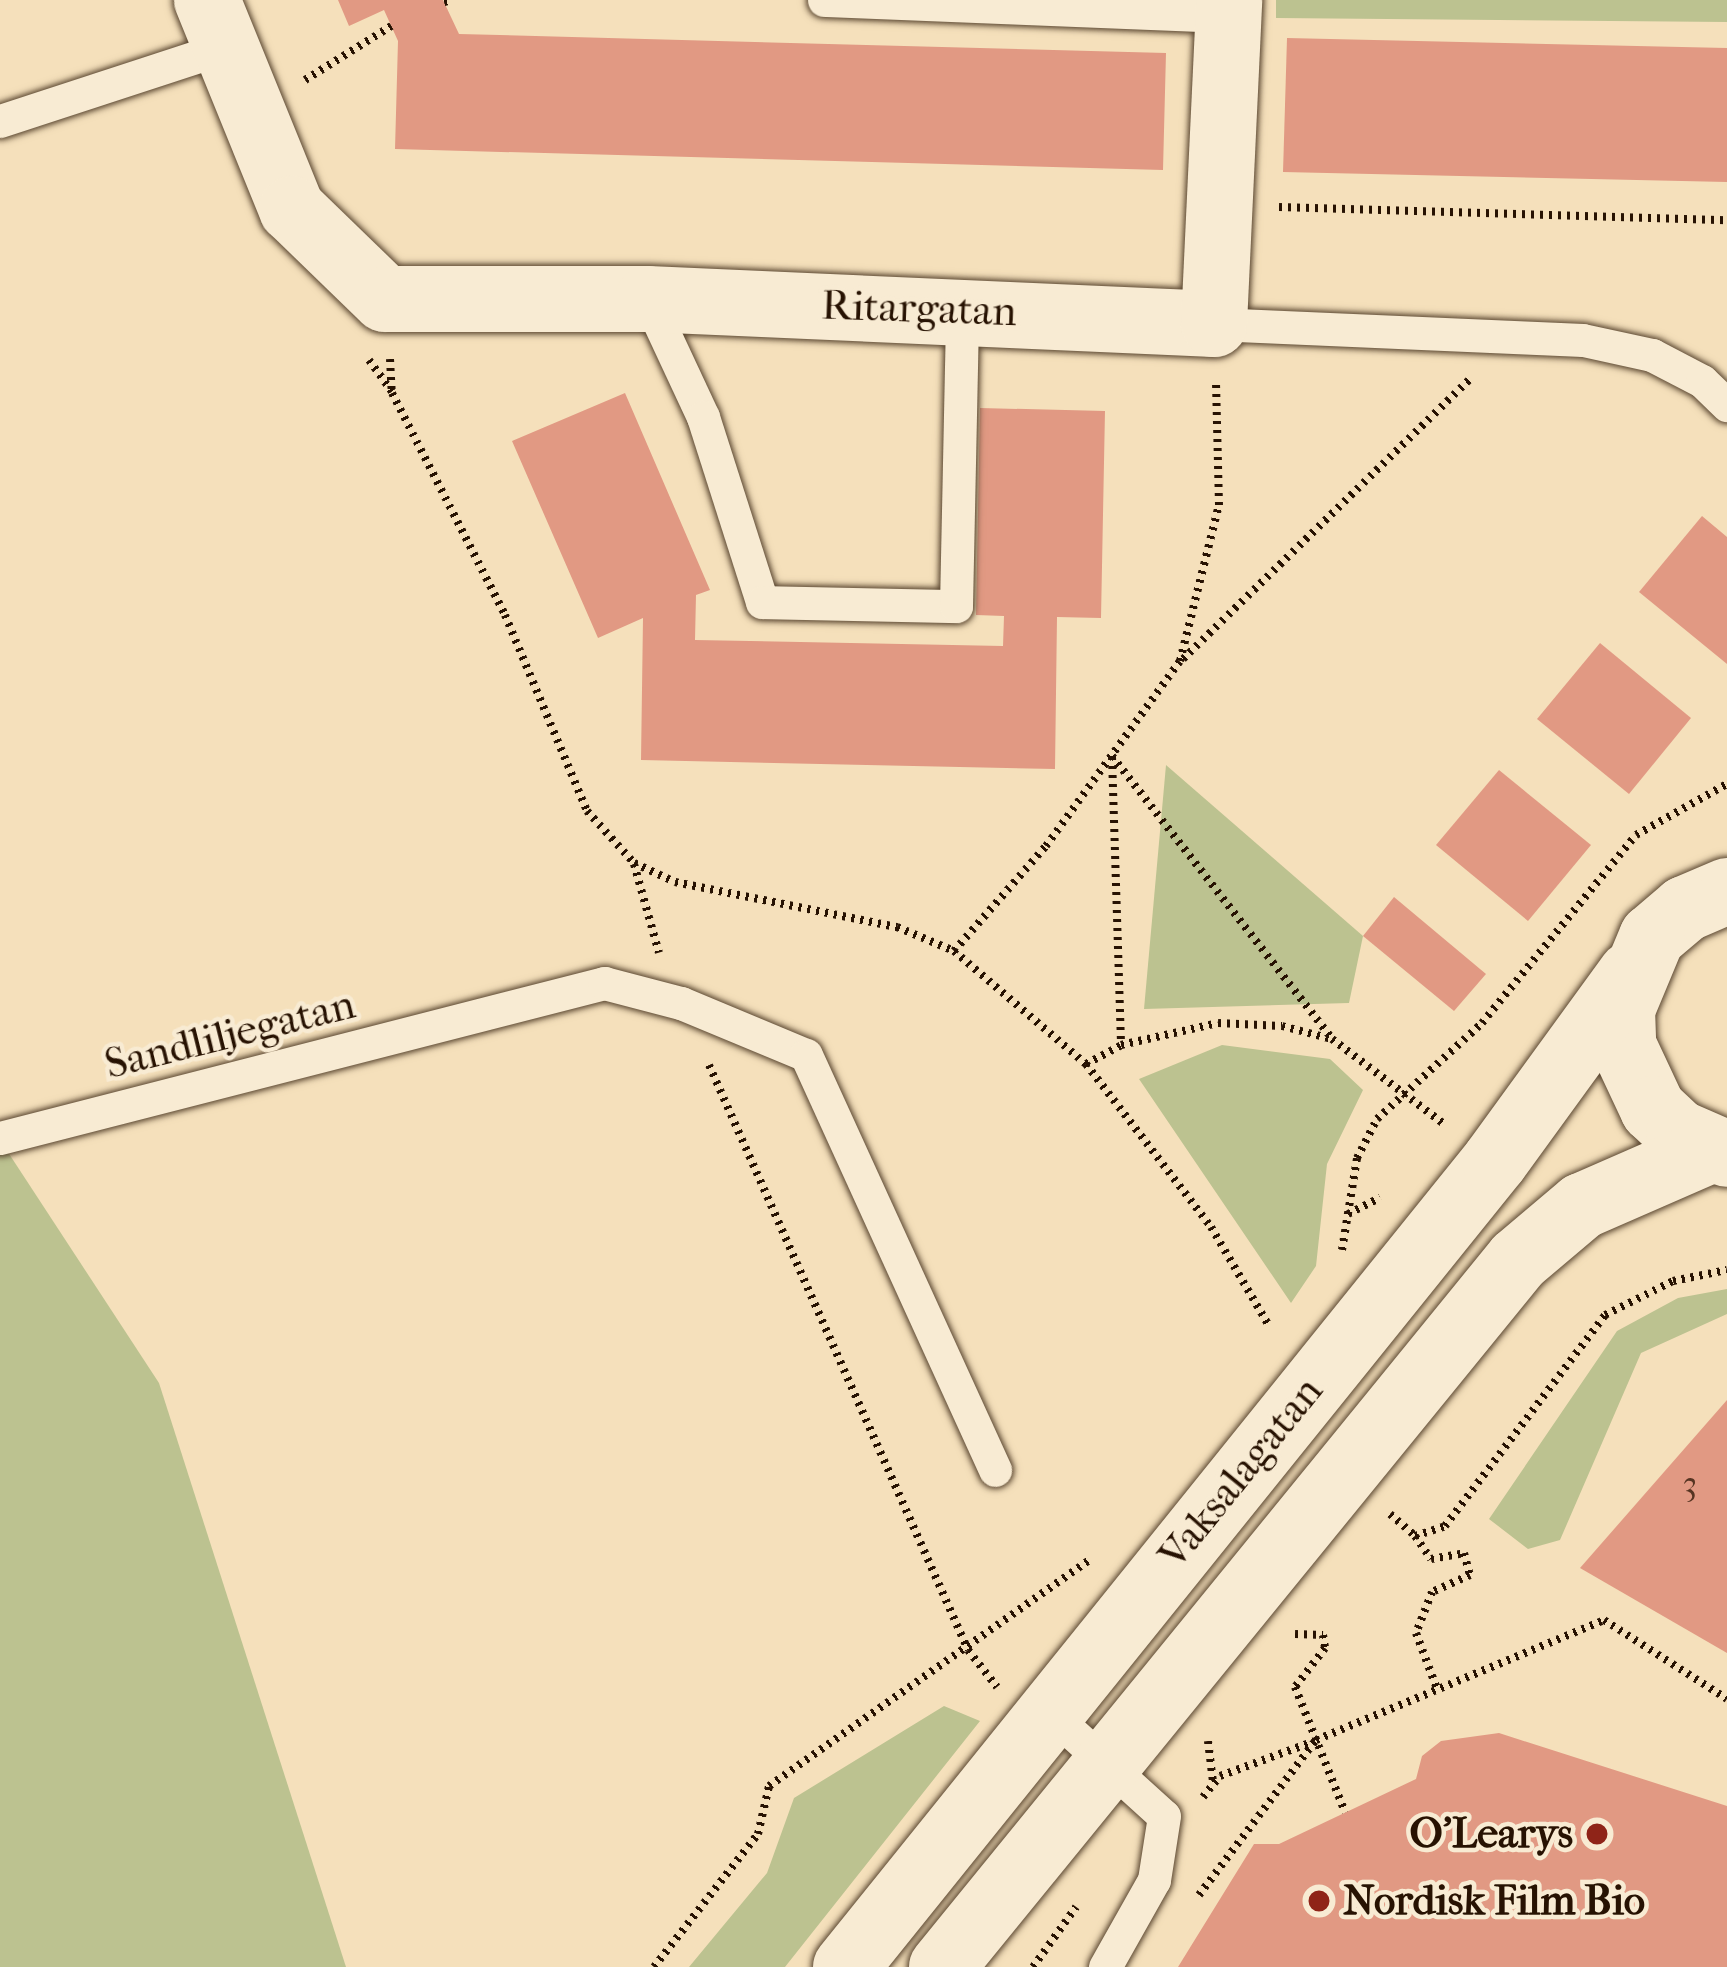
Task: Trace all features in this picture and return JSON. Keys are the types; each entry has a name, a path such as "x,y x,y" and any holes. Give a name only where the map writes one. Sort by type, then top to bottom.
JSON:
{"main road":[{"path":"1214,324 1228,8"},
{"path":"217,24 292,209 320,241 386,299"},
{"name":"Ritargatan","path":"386,299 648,299 962,309 1214,324"},
{"name":"Vaksalagatan","path":"846,1967 1495,1161 1631,974 1652,937 1685,909 1726,891"},
{"path":"1631,974 1623,1045 1634,1079 1666,1121 1719,1152"},
{"name":"Vaksalagatan","path":"942,1967 1550,1227 1615,1189 1719,1152"}],"lane":[{"path":"824,0 1228,8"},
{"path":"0,121 217,24"},
{"path":"648,299 703,417 762,602 956,606 962,309"},
{"path":"1214,324 1583,340 1652,355 1702,381 1727,405"},
{"name":"Sandliljegatan","path":"0,1138 482,1019 604,982 681,1003 806,1055 995,1470"},
{"path":"1048,1712 1164,1816 1154,1880 1105,1967"}],"path":[{"path":"1220,206 1727,220"},
{"path":"386,299 392,393 505,615 587,811 634,862 675,882 897,927 954,951 1086,1064 1211,1226 1268,1324"},
{"path":"1180,661 1219,505 1214,324"},
{"path":"954,951 1112,756 1180,661 1513,337"},
{"path":"1112,756 1332,1039 1444,1124"},
{"path":"1112,756 1121,1045"},
{"path":"1341,1257 1357,1158 1404,1090 1482,1023 1636,835 1727,784"},
{"path":"1086,1064 1121,1045 1218,1023 1332,1039"},
{"path":"704,1054 968,1650"},
{"path":"1346,1214 1380,1198"},
{"path":"1415,1536 1445,1526 1605,1315 1673,1281 1727,1270"},
{"path":"1373,1499 1415,1536 1431,1559 1464,1553 1470,1575 1432,1592 1416,1633 1437,1689"},
{"path":"654,1967 758,1834 769,1786 968,1650 1103,1550"},
{"path":"1222,1721 1208,1738 1216,1779 1604,1620 1727,1699"},
{"path":"1277,1651 1292,1634 1323,1635 1325,1648 1294,1687 1345,1812"},
{"path":"1196,1899 1316,1740"}],"green space":[{"path":"1276,0 1727,0 1727,22 1276,18"},
{"path":"1166,765 1363,936 1349,1003 1144,1009"},
{"path":"1222,1045 1330,1059 1363,1090 1327,1164 1316,1266 1291,1303 1139,1079"},
{"path":"0,1140 159,1383 346,1967 0,1967"},
{"path":"1727,1289 1727,1314 1641,1353 1560,1540 1528,1549 1489,1519 1617,1331 1678,1298"},
{"path":"944,1706 980,1721 785,1967 689,1967 767,1873 794,1798"}],"building":[{"path":"338,0 443,0 459,34 1166,53 1163,170 395,149 398,41 384,10 349,26"},
{"path":"1287,38 1727,48 1727,182 1283,172"},
{"path":"625,393 710,590 696,595 695,640 1003,646 1004,616 976,615 980,408 1105,411 1101,618 1057,617 1055,769 641,760 643,618 598,638 512,441"},
{"path":"1702,516 1727,537 1727,664 1639,592"},
{"path":"1600,643 1691,718 1629,794 1537,719"},
{"path":"1499,770 1591,845 1528,921 1436,845"},
{"path":"1394,897 1486,974 1454,1011 1363,936"},
{"path":"1727,1400 1727,1653 1580,1568"},
{"path":"1499,1733 1727,1806 1727,1967 1178,1967 1254,1844 1279,1844 1416,1779 1422,1756 1441,1741"}],"place":[{"name":"O'Learys","path":"1597,1834"},
{"name":"Nordisk Film Bio","path":"1319,1901"}]}
